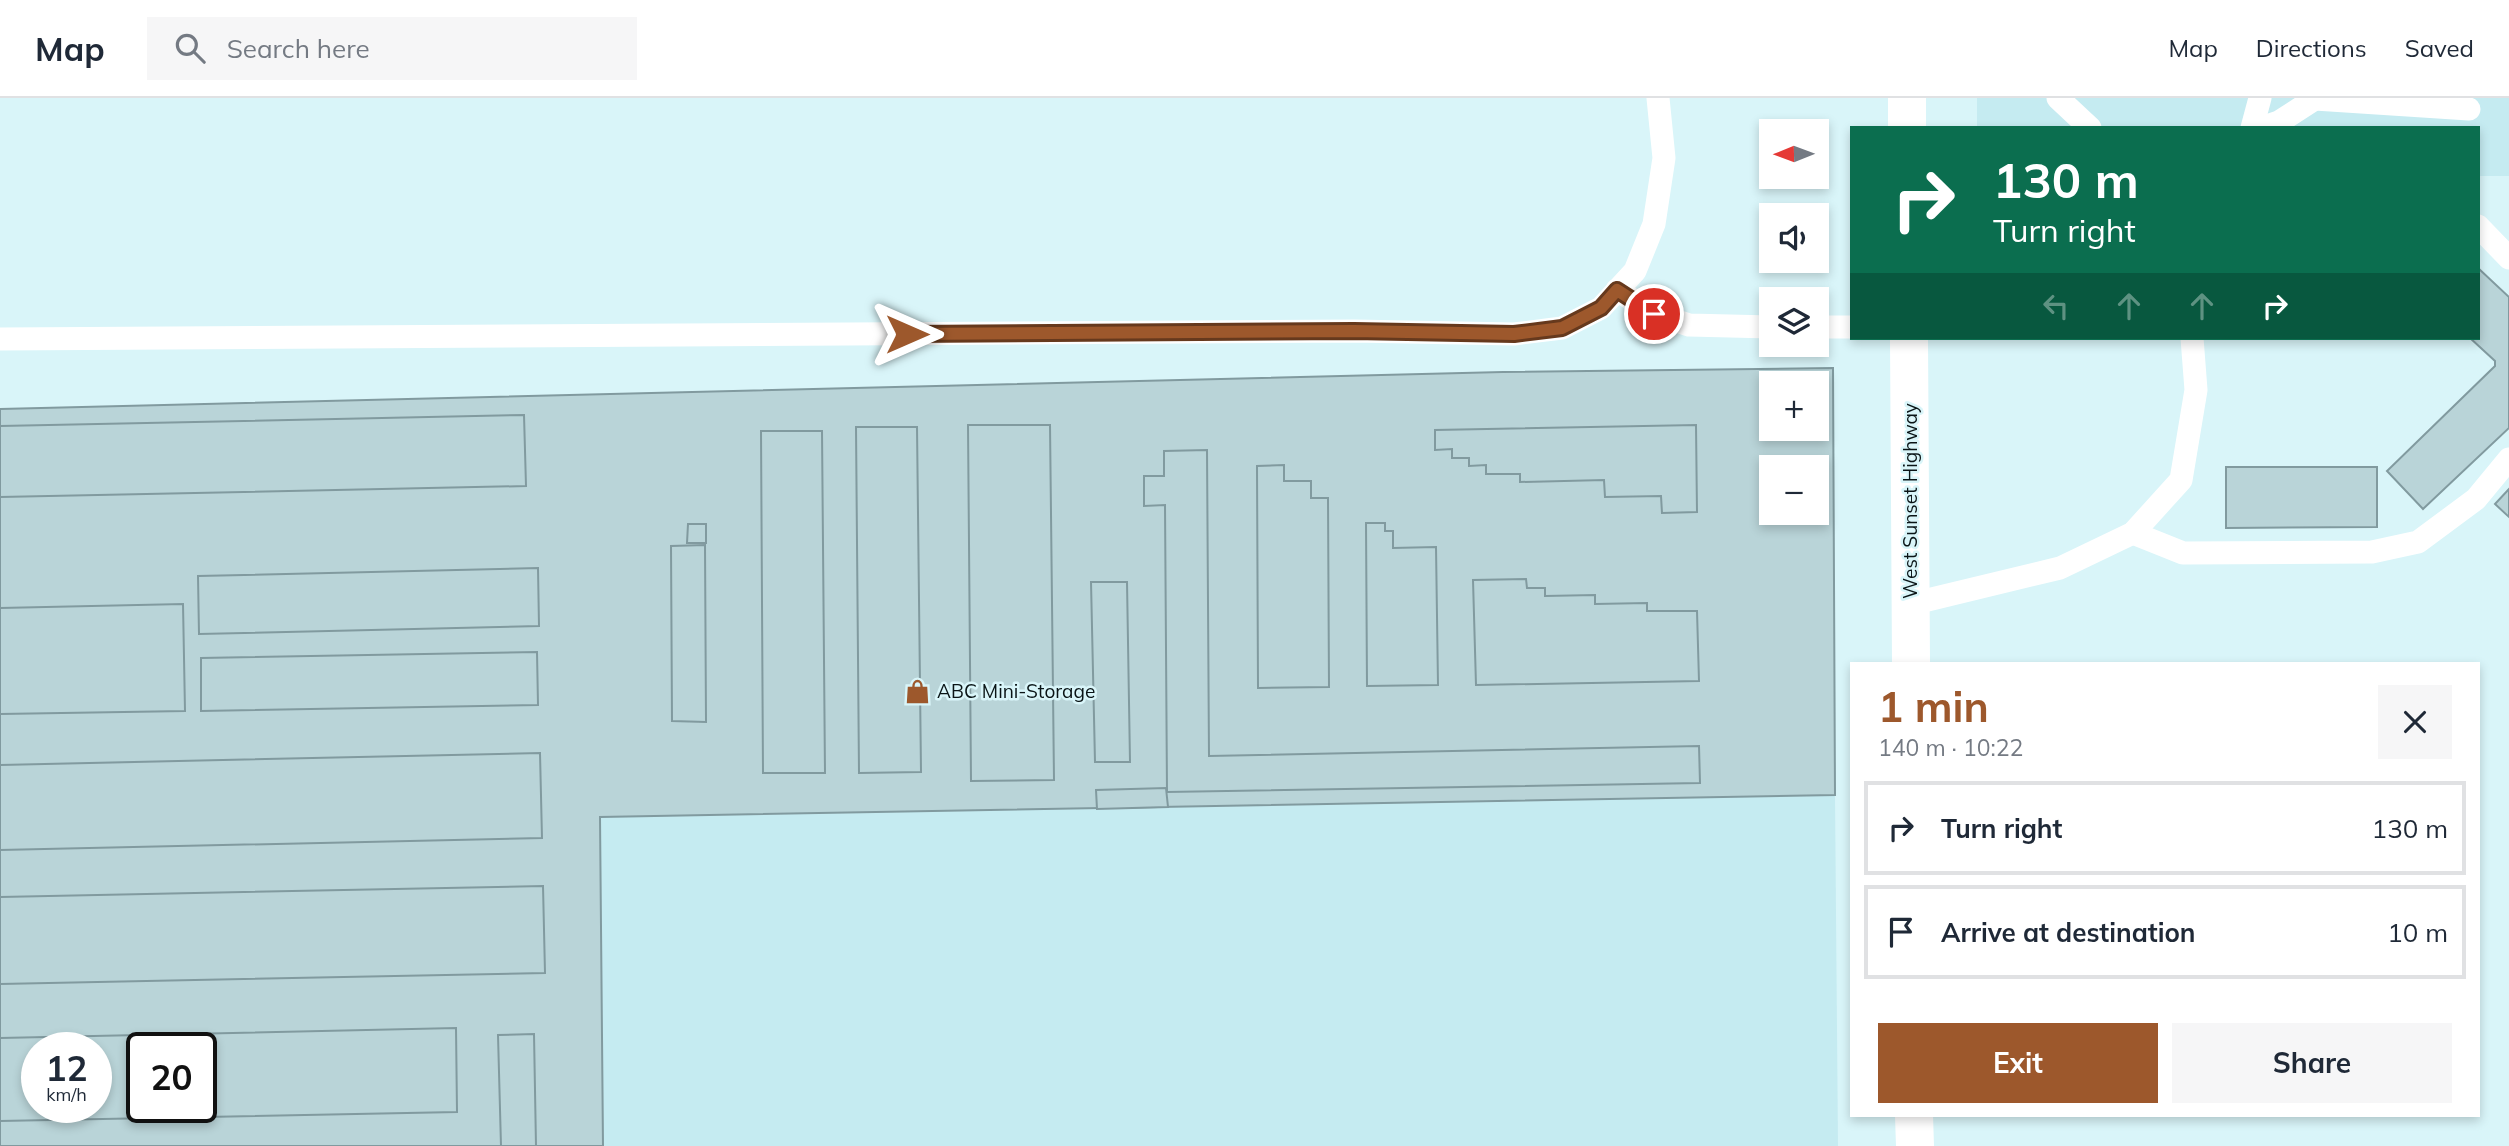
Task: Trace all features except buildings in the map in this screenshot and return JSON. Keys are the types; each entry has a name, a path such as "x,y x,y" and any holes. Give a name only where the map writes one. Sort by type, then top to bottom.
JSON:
{"main road":[{"path":"1907,98 1907,126"},
{"name":"West Sunset Highway","path":"1909,340 1911,662"},
{"path":"1914,1117 1914,1146"}],"lane":[{"path":"0,339 1340,331 1514,334 1562,328 1601,308 1635,271 1654,224 1664,158 1658,98"},
{"path":"2058,98 2088,126"},
{"path":"2253,126 2260,98"},
{"path":"2267,126 2279,122 2316,99 2469,109"},
{"path":"2480,228 2509,258"},
{"path":"1617,290 1654,314 1689,325 1759,327"},
{"path":"1829,327 1850,327"},
{"path":"1911,604 2060,568 2133,533 2181,480 2196,390 2192,340"},
{"path":"2133,533 2183,553 2281,555 2372,552 2418,542 2476,499 2509,459"}],"shaded area":[{"path":"1977,98 2509,98 2509,176 2480,176 2480,126 1977,126"},
{"path":"1835,795 1838,1146 603,1146 600,817"}],"place":[{"name":"ABC Mini-Storage","path":"917,691"}],"route":[{"path":"907,334 1354,331 1514,334 1562,328 1601,308 1617,290 1654,314"}]}
